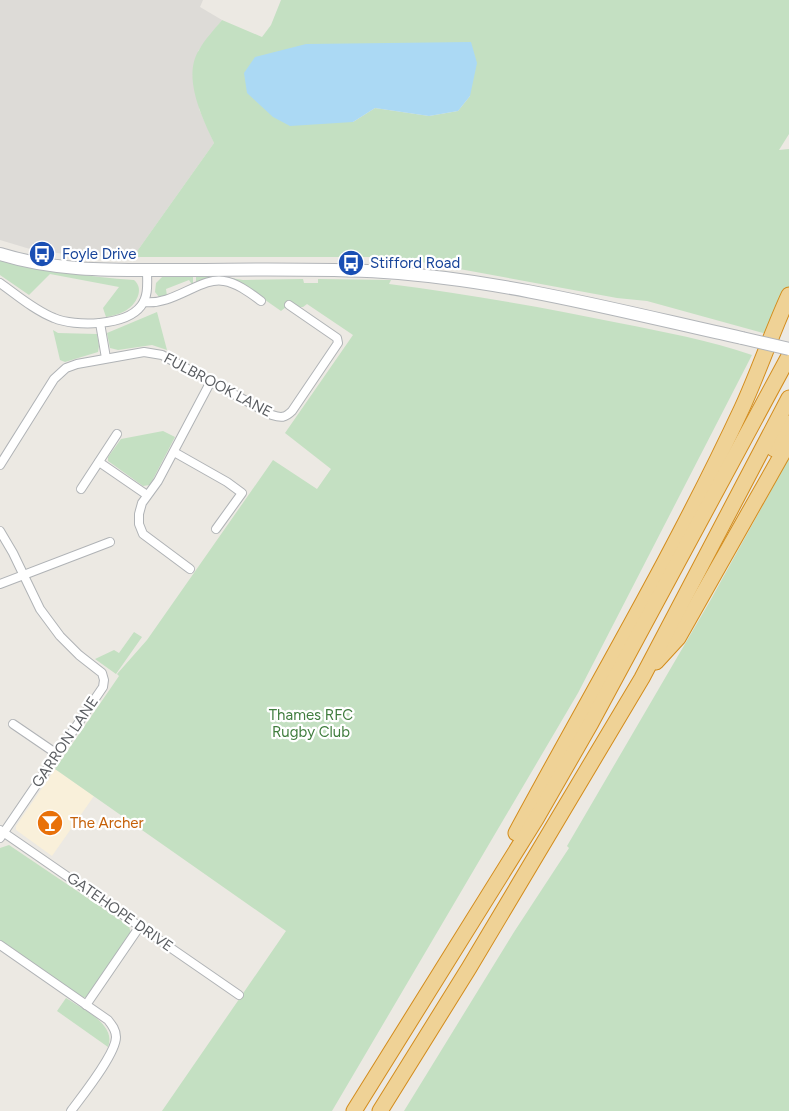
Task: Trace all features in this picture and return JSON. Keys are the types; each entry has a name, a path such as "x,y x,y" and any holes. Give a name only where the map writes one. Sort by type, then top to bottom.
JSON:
{"highway":[{"path":"450,958 621,645 715,463 789,295"},
{"path":"731,462 789,316"},
{"path":"354,1111 536,819 591,723 789,356"},
{"path":"380,1111 475,958 642,678 789,398"},
{"path":"701,565 789,423"},
{"path":"642,678 678,638 789,442"}],"main road":[{"path":"0,254 63,267 147,270 325,270 415,275 514,288 789,349"}],"street":[{"path":"0,283 55,319 76,324 100,323 136,311 144,302 147,294 147,270"},
{"path":"144,302 160,303 218,280 233,284 261,301"},
{"name":"FULBROOK LANE","path":"0,465 60,373 77,364 106,358 144,352 162,355 280,418 292,411 338,343 337,338 289,305"},
{"path":"100,323 106,358"},
{"path":"190,569 143,534 139,524 139,514 147,495 174,452 210,381"},
{"path":"81,489 117,434"},
{"path":"174,452 242,493 216,529"},
{"path":"99,462 147,495"},
{"name":"GARRON LANE","path":"0,531 40,609 54,629 104,677 103,687 1,834"},
{"path":"0,584 110,543"},
{"path":"13,724 57,754"},
{"name":"GATEHOPE DRIVE","path":"1,834 239,995"},
{"path":"87,1005 140,926"},
{"path":"0,945 108,1020 113,1027 116,1038 113,1051 71,1111"}],"shaded area":[{"path":"0,0 203,0 200,7 222,20 198,51 199,109 214,143 133,257 78,256 30,249 0,240"},
{"path":"55,769 94,796 52,856 16,830 16,826"}],"green space":[{"path":"281,0 789,0 789,134 779,150 789,149 789,287 767,334 647,301 617,298 394,257 133,257 214,143 199,109 193,84 194,61 201,46 222,20 262,37 271,25","holes":["255,57 470,96 458,111 429,116 375,108 353,122"]},
{"path":"0,260 67,273 134,280 139,288 138,297 129,308 121,313 106,317 103,308 119,287 50,274 29,295 0,275"},
{"path":"193,275 193,286 189,280 166,289 167,296 159,297 155,292 156,283 163,276"},
{"name":"Thames RFC Rugby Club","path":"196,275 243,280 303,279 304,283 318,283 318,279 391,280 389,284 533,306 670,333 752,355 578,693 332,1111 162,1111 286,931 55,769 119,676 117,674 147,640 273,460 317,489 331,469 285,433 353,335 307,304 298,307 291,303 281,311 258,295 229,280 196,285"},
{"path":"157,312 167,350 152,345 118,350 110,348 107,333"},
{"path":"53,330 58,333 97,334 98,352 65,362 60,360"},
{"path":"163,431 175,437 150,485 143,486 108,461 108,457 121,439"},
{"path":"789,458 789,1111 404,1111 514,932 569,848 567,846 710,601"},
{"path":"134,632 142,637 116,674 95,659 114,650 119,653"},
{"path":"9,845 129,926 131,934 86,997 83,998 0,941 0,848"},
{"path":"66,998 103,1024 109,1039 108,1047 57,1011"}],"water":[{"path":"471,42 477,63 470,96 458,111 429,116 375,108 353,122 290,126 273,117 247,93 244,73 255,57 306,44"}],"place":[{"name":"Foyle Drive","path":"42,254"},
{"name":"Stifford Road","path":"351,263"},
{"name":"The Archer","path":"50,823"}]}
